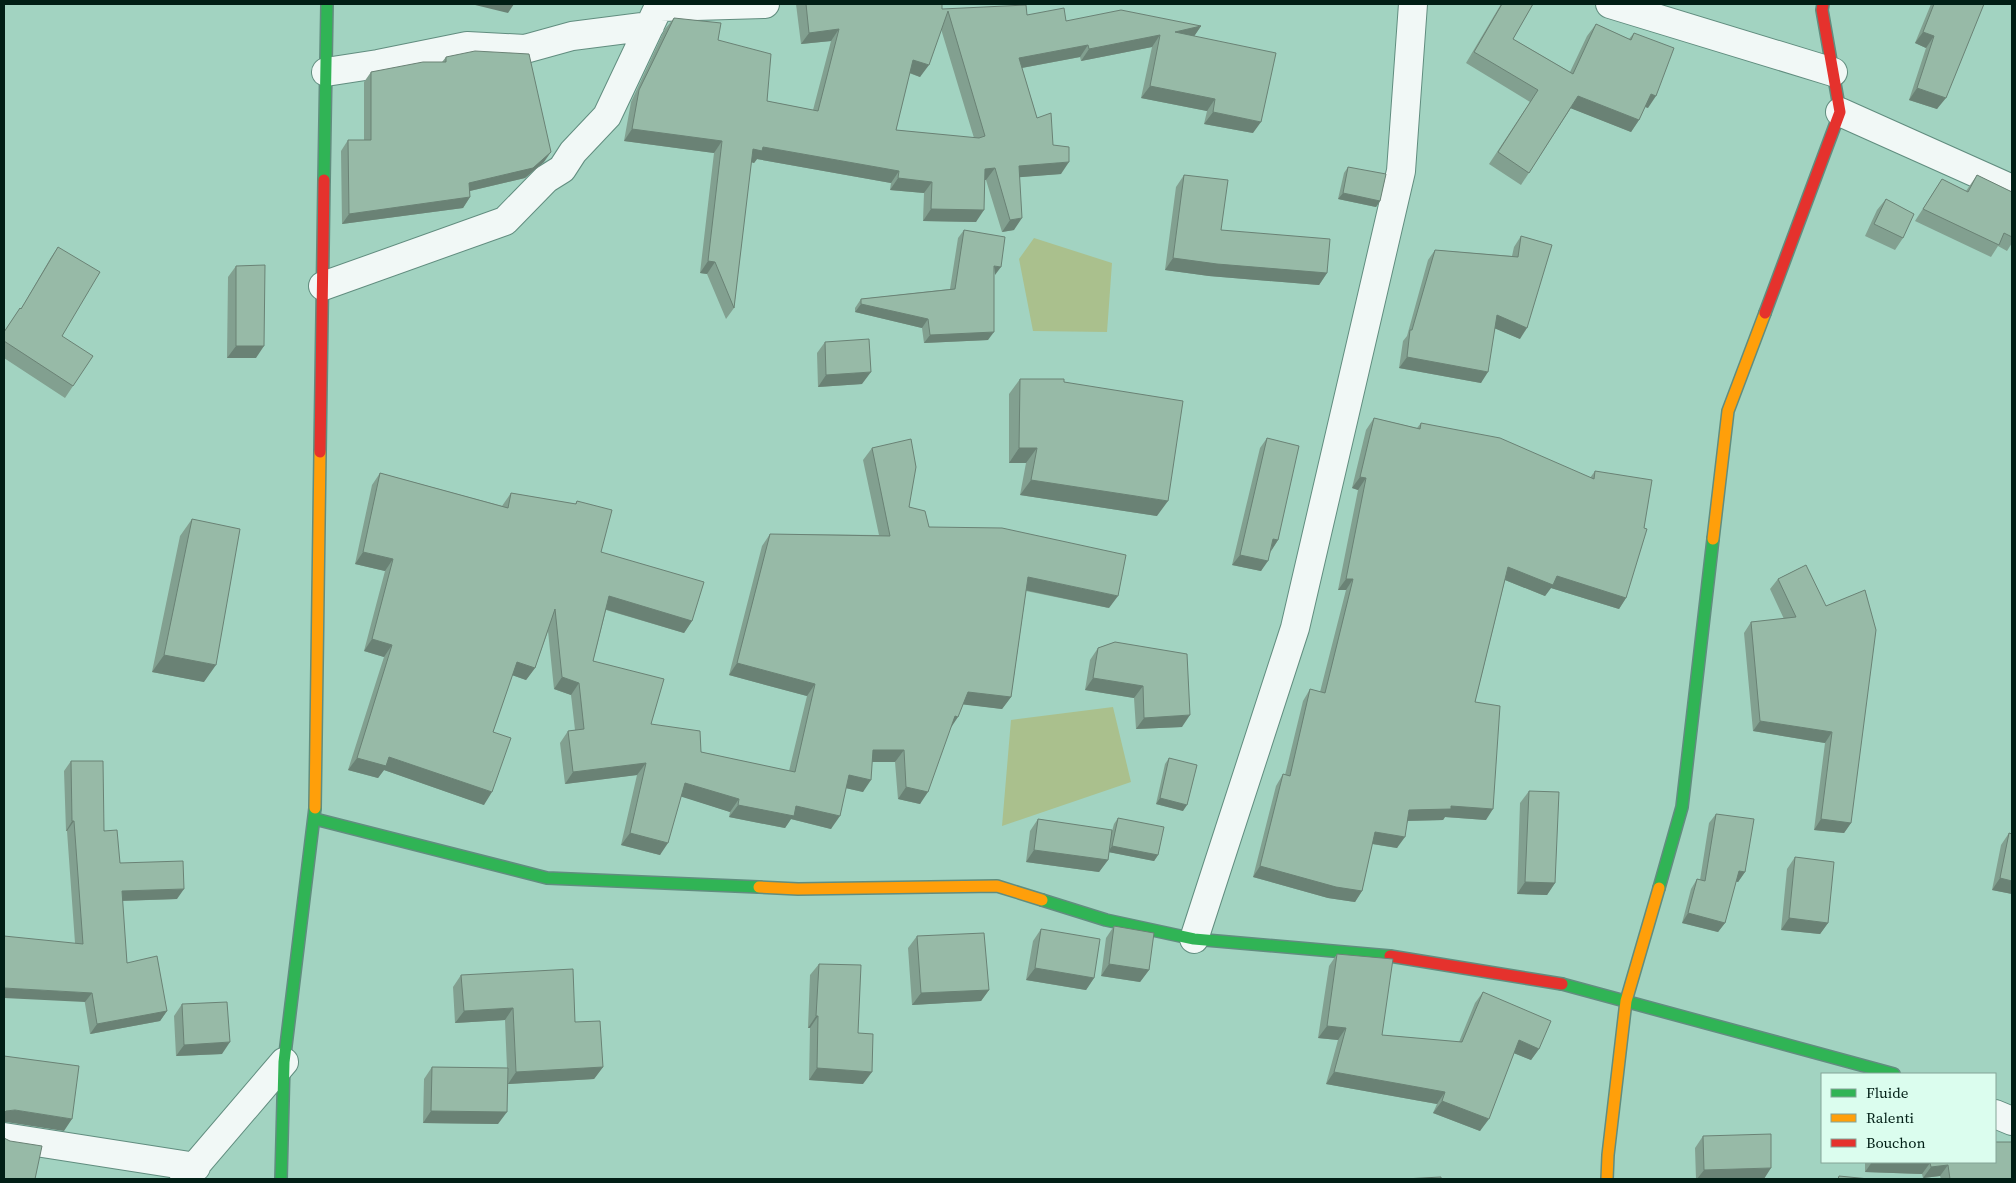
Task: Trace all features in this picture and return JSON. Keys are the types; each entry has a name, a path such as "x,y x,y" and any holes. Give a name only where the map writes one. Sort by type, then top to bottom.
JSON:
{"street":[{"path":"281,1179 284,1062 315,820 327,4"},
{"path":"326,72 378,64 467,46 525,49 657,12 765,4"},
{"path":"1194,939 1295,628 1401,172 1412,4"},
{"path":"1610,4 1833,72"},
{"path":"1607,1179 1608,1155 1626,1001 1682,807 1728,411 1840,112 1822,10 1823,4"},
{"path":"322,286 505,221 546,179 562,169 573,152 607,116 657,12"},
{"path":"1840,112 2012,189"},
{"path":"315,820 547,878 798,889 997,886 1106,920 1194,939 1392,956 1556,982 1890,1073"},
{"path":"4,1137 190,1173 284,1062"},
{"path":"1996,1114 2012,1121"}],"green space":[{"path":"1034,238 1112,263 1107,332 1033,331 1019,259"},
{"path":"1113,707 1131,782 1002,826 1011,720"}],"building":[{"path":"806,4 942,4 942,9 1026,5 1027,15 1064,8 1066,21 1121,10 1201,26 1175,32 1276,53 1261,122 1213,112 1215,99 1150,86 1160,35 1089,49 1088,45 1019,58 1037,118 1051,113 1053,145 1069,147 1069,162 1019,166 1022,218 1010,220 995,168 985,169 984,210 931,209 932,182 898,178 899,171 763,147 762,151 753,149 734,308 715,262 708,261 722,141 632,129 639,90 674,18 721,23 718,40 771,54 767,101 818,111 839,29 809,33","holes":["948,11 985,136 979,138 896,130 913,60 929,65"]},
{"path":"1502,4 1533,4 1513,39 1573,74 1596,24 1631,40 1634,33 1674,48 1656,96 1651,94 1639,120 1578,96 1529,173 1498,152 1538,90 1474,52"},
{"path":"1934,4 1984,4 1946,98 1917,88 1934,36 1923,32"},
{"path":"475,51 529,54 551,152 533,168 469,183 470,197 349,214 348,140 371,140 371,72 423,62 446,62 446,57"},
{"path":"1348,167 1386,174 1380,201 1343,193"},
{"path":"1184,175 1228,180 1221,230 1330,239 1327,273 1217,264 1173,258"},
{"path":"1977,175 2012,192 2012,237 2004,233 1999,245 1923,209 1942,179 1968,192"},
{"path":"1886,199 1914,214 1903,238 1874,224"},
{"path":"964,230 1005,237 1001,267 994,266 994,332 930,335 928,319 861,304 861,299 955,289"},
{"path":"1521,236 1552,245 1527,328 1497,315 1488,372 1407,357 1410,330 1412,330 1435,250 1518,257"},
{"path":"58,247 100,272 62,336 93,356 73,386 4,341 4,332 21,309"},
{"path":"265,265 264,346 236,346 236,266"},
{"path":"869,339 871,372 826,375 825,342"},
{"path":"1020,379 1064,379 1064,382 1183,401 1168,501 1031,480 1037,448 1019,448"},
{"path":"1374,418 1420,429 1421,423 1500,438 1594,479 1595,471 1652,480 1644,528 1647,529 1626,598 1557,576 1553,585 1508,567 1475,702 1500,706 1493,809 1451,806 1451,809 1409,810 1405,837 1375,832 1362,891 1336,887 1260,866 1283,774 1290,776 1310,689 1325,693 1353,579 1346,579 1366,478 1360,477"},
{"path":"1267,438 1299,446 1278,540 1273,539 1268,561 1240,555"},
{"path":"911,439 916,467 909,507 925,511 929,527 1002,528 1126,555 1118,596 1028,577 1011,697 968,692 958,717 955,716 928,792 906,787 904,750 873,750 871,780 849,775 840,816 796,806 794,816 738,805 739,799 685,783 668,843 630,833 646,763 573,772 568,731 584,729 579,683 562,677 555,609 535,668 517,662 493,732 511,738 492,792 389,757 386,766 357,758 392,645 372,639 393,559 363,552 380,473 508,508 511,493 576,504 577,501 612,510 601,552 704,582 692,621 609,596 593,661 664,679 651,724 700,731 701,752 795,772 815,684 737,663 770,534 890,536 872,448"},
{"path":"192,519 240,529 216,665 164,655"},
{"path":"1806,565 1826,606 1865,590 1876,630 1851,823 1821,819 1832,732 1760,721 1751,622 1796,617 1778,579"},
{"path":"1115,642 1187,654 1190,715 1144,718 1143,686 1093,678 1098,648"},
{"path":"1169,758 1197,765 1187,805 1160,798"},
{"path":"71,761 103,761 104,831 117,830 120,863 183,861 184,889 122,891 127,963 157,956 167,1011 97,1024 92,993 4,988 4,936 83,944 74,821 72,821"},
{"path":"1529,791 1559,792 1555,883 1525,882"},
{"path":"1716,814 1754,819 1745,872 1739,871 1725,923 1688,913 1697,879 1705,881"},
{"path":"1118,818 1164,827 1158,855 1112,846"},
{"path":"1038,819 1112,830 1108,860 1034,850"},
{"path":"2009,833 2012,834 2012,881 2000,878"},
{"path":"1795,857 1834,862 1828,923 1789,918"},
{"path":"1114,926 1154,933 1149,970 1109,964"},
{"path":"1041,929 1100,939 1094,978 1035,968"},
{"path":"984,933 989,990 921,993 917,936"},
{"path":"1337,954 1393,959 1382,1035 1462,1042 1483,992 1551,1021 1539,1049 1519,1040 1489,1119 1442,1101 1445,1092 1334,1072 1346,1028 1327,1026"},
{"path":"819,964 861,965 858,1033 873,1034 872,1072 817,1068 818,1016 816,1016"},
{"path":"573,969 575,1022 600,1021 603,1067 516,1072 513,1008 464,1011 461,975"},
{"path":"227,1002 230,1042 184,1045 182,1004"},
{"path":"4,1056 79,1066 72,1119 15,1110 4,1113"},
{"path":"432,1067 508,1068 507,1112 431,1111"},
{"path":"1771,1134 1771,1168 1704,1170 1703,1136"},
{"path":"4,1138 10,1141 42,1146 35,1179 4,1179"},
{"path":"1996,1142 2012,1142 2012,1179 1950,1179 1948,1165 1931,1167 1930,1163 1996,1163"},
{"path":"1839,1176 1869,1179 1838,1179"},
{"path":"1441,1177 1441,1179 1404,1179"}],"traffic: fast":[{"path":"324,180 327,4"},
{"path":"1659,888 1682,807 1713,539"},
{"path":"281,1179 284,1062 315,808"},
{"path":"315,819 547,878 759,887"},
{"path":"1042,900 1106,920 1194,939 1390,956"},
{"path":"1562,984 1890,1073"}],"traffic: slow":[{"path":"1713,539 1728,411 1765,313"},
{"path":"315,808 320,452"},
{"path":"759,887 798,889 997,886 1042,900"},
{"path":"1607,1179 1608,1155 1626,1001 1659,888"}],"traffic: jam":[{"path":"1765,313 1840,112 1822,10 1823,4"},
{"path":"320,452 324,180"},
{"path":"1390,956 1562,984"}]}
